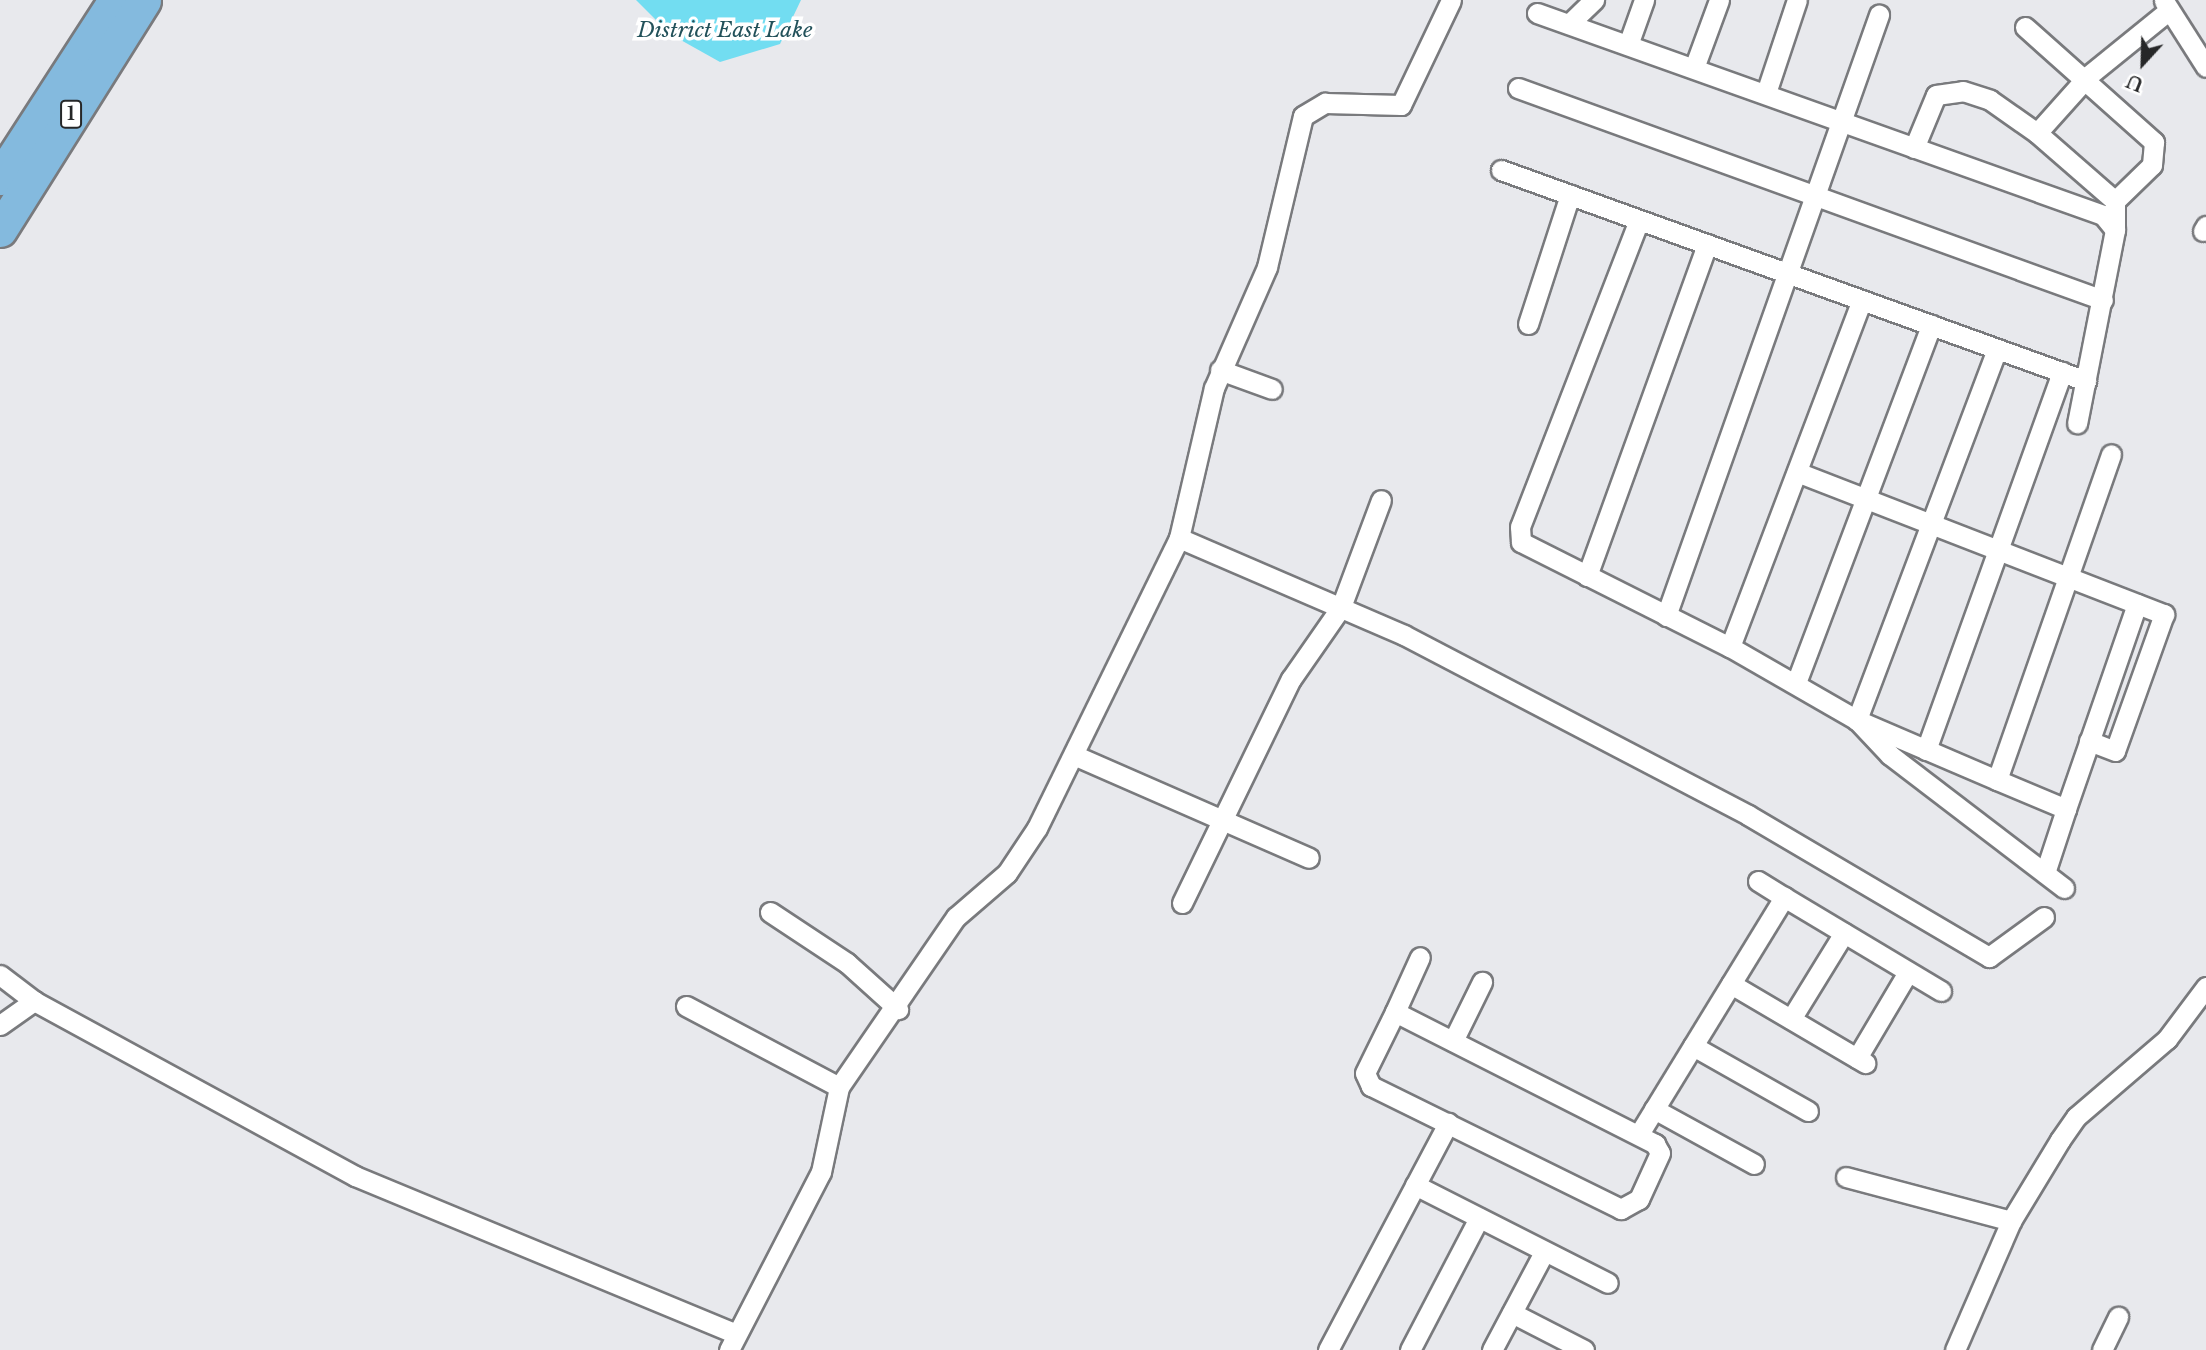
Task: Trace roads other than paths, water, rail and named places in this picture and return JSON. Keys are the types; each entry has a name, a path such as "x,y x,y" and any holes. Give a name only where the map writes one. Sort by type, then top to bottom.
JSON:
{"highway":[{"name":"1","path":"0,177 115,0"},
{"name":"1","path":"0,230 144,0"}],"street":[{"path":"0,975 34,1001 355,1176 733,1342 821,1172 839,1087 898,1009 956,917 1007,873 1076,756 1179,538 1220,370 1267,267 1303,116 1325,103 1401,105 1451,0"},
{"path":"1569,24 1594,0"},
{"path":"1628,44 1644,0"},
{"path":"1694,68 1719,0"},
{"path":"1766,93 1797,0"},
{"path":"2037,133 2088,76 2166,6 2206,67"},
{"path":"1537,13 2103,215 2115,230"},
{"path":"1665,616 1784,272 1879,15"},
{"path":"2025,27 2088,76 2154,142 2152,165 2115,201 2115,230 2077,424"},
{"path":"1518,88 2103,300"},
{"path":"1914,148 1932,101 1950,90 1990,100 2037,133 2115,201"},
{"path":"1501,170 2086,381"},
{"path":"1528,324 1570,195"},
{"path":"1639,220 1520,527 1529,549 1730,647 1857,720 2066,809"},
{"path":"1587,576 1707,244"},
{"path":"1730,647 1862,300"},
{"path":"1796,683 1931,325"},
{"path":"1857,720 1997,349"},
{"path":"1220,370 1272,390"},
{"path":"1926,750 2062,372"},
{"path":"1997,780 2111,454"},
{"path":"1797,472 2000,545 2069,577 2164,614 2115,751 2089,741"},
{"path":"1182,903 1291,679 1341,607 1381,500"},
{"path":"1179,538 1341,607 1748,815 1989,957 2044,917"},
{"path":"2045,873 2137,604"},
{"path":"1857,720 1890,755 2064,888"},
{"path":"1076,756 1221,822 1309,858"},
{"path":"1758,881 1941,991"},
{"path":"1639,1134 1784,897"},
{"path":"770,912 846,963 898,1009"},
{"path":"1791,1019 1844,933"},
{"path":"1395,1012 1639,1134 1660,1153 1639,1199 1621,1209 1371,1086 1365,1073 1420,957"},
{"path":"1731,984 1861,1060 1908,972"},
{"path":"1453,1041 1482,982"},
{"path":"1955,1350 2011,1222 2077,1117 2166,1039 2206,986"},
{"path":"0,1025 34,1001"},
{"path":"687,1006 839,1087"},
{"path":"1693,1046 1808,1111"},
{"path":"1654,1109 1754,1164"},
{"path":"1328,1350 1448,1123"},
{"path":"1846,1177 2011,1222"},
{"path":"1415,1185 1608,1283"},
{"path":"1410,1350 1479,1218"},
{"path":"1492,1350 1544,1252"},
{"path":"1512,1313 1584,1350"},
{"path":"2102,1350 2118,1317"}],"water":[{"name":"District East Lake","path":"636,0 801,0 780,44 720,62 670,34"}]}
